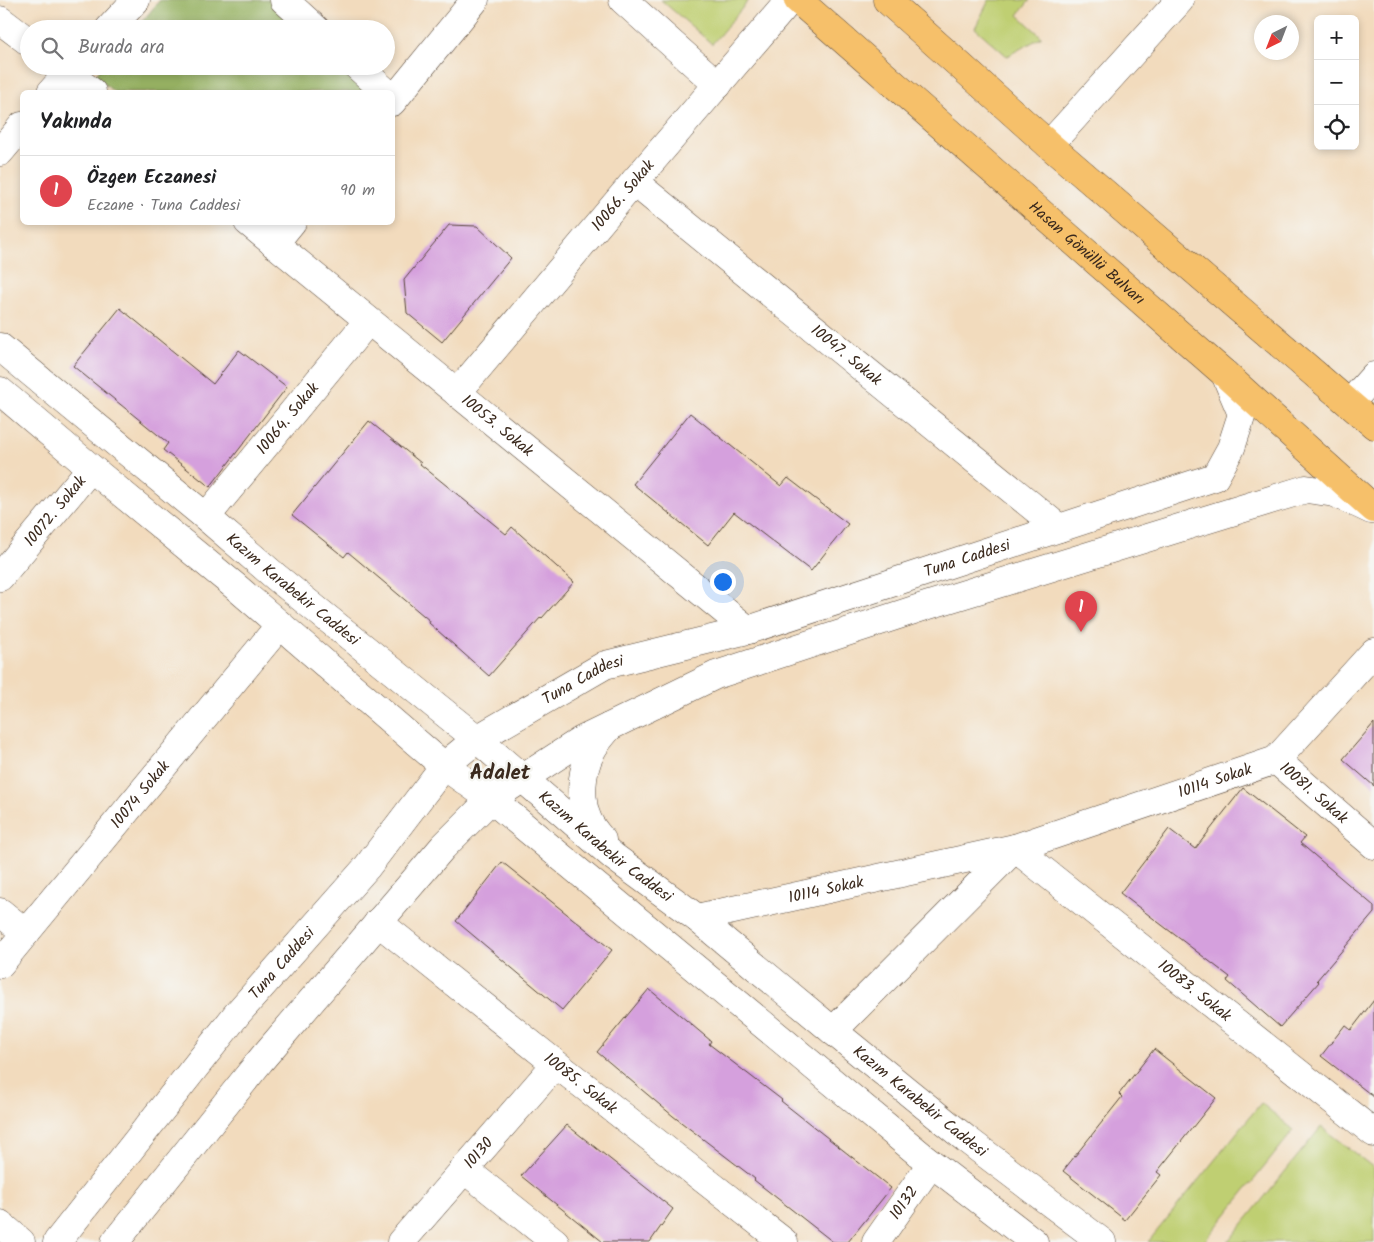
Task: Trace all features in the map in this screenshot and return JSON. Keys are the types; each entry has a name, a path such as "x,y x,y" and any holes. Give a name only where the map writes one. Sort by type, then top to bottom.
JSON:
{"main road":[{"name":"Hasan Gönüllü Bulvarı","path":"798,0 1225,374 1374,510"},
{"path":"887,0 1049,144 1374,425"}],"street":[{"path":"117,20 136,0"},
{"path":"284,0 306,20"},
{"path":"395,93 475,0"},
{"path":"623,0 718,84"},
{"name":"10066. Sokak","path":"458,393 634,182 790,0"},
{"path":"1049,144 1180,0"},
{"path":"0,20 20,35"},
{"path":"65,75 89,90"},
{"path":"367,75 382,90"},
{"path":"0,152 20,128"},
{"name":"10047. Sokak","path":"634,182 1059,528"},
{"name":"10053. Sokak","path":"252,225 748,630"},
{"path":"274,244 290,225"},
{"name":"10064. Sokak","path":"206,517 368,321"},
{"name":"Kazım Karabekir Caddesi","path":"0,347 276,577 477,739 614,857 697,918 966,1139 1102,1242"},
{"name":"Tuna Caddesi","path":"57,1242 237,1014 367,867 444,766 477,739 605,665 748,630 1216,476 1231,448 1242,414 1225,374"},
{"path":"1350,403 1374,376"},
{"path":"0,391 228,581 444,766 491,800 931,1164 1034,1242"},
{"name":"10072. Sokak","path":"0,577 91,468"},
{"name":"Tuna Caddesi","path":"115,1242 260,1061 443,846 491,800 582,740 716,675 938,602 1306,489 1335,493 1374,510"},
{"name":"10074 Sokak","path":"0,964 280,625"},
{"name":"10114 Sokak","path":"697,918 1015,848 1276,760 1374,652"},
{"path":"609,726 591,752 584,774 582,790 584,808 589,822 614,857"},
{"name":"10081. Sokak","path":"1276,760 1374,845"},
{"name":"10114 Sokak","path":"833,1031 1015,848"},
{"name":"10083. Sokak","path":"1015,848 1374,1133"},
{"path":"0,912 26,933"},
{"name":"10085. Sokak","path":"378,922 784,1242"},
{"name":"10130","path":"401,1242 556,1064"},
{"name":"10132","path":"876,1242 931,1164"},
{"path":"464,1169 555,1242"},
{"path":"0,1224 22,1242"}],"green space":[{"path":"160,0 269,0 292,20 143,20"},
{"path":"661,0 749,0 712,44"},
{"path":"989,0 1030,0 1018,15 1042,37 1007,56 975,28"},
{"path":"354,75 366,90 112,90 95,76"},
{"path":"1261,1103 1294,1130 1204,1242 1148,1242"},
{"path":"1321,1127 1374,1168 1374,1242 1228,1242"}],"building":[{"path":"449,225 477,226 511,258 442,342 407,313 404,280"},
{"path":"120,308 213,384 239,350 287,387 210,487 163,450 168,443 73,366"},
{"path":"690,413 781,486 788,478 848,524 811,571 734,512 708,545 633,484"},
{"path":"369,421 506,534 512,527 574,582 489,676 429,623 430,621 348,552 344,557 292,515"},
{"path":"1374,723 1374,786 1343,759"},
{"path":"1243,788 1305,837 1300,843 1374,906 1374,913 1280,1027 1227,981 1230,977 1120,893 1169,829 1195,849"},
{"path":"502,862 612,950 562,1010 456,921"},
{"path":"649,989 711,1041 709,1044 891,1188 848,1242 833,1242 673,1116 597,1052"},
{"path":"1374,1000 1374,1097 1321,1056 1345,1025 1351,1030"},
{"path":"1154,1049 1216,1098 1157,1172 1161,1175 1125,1220 1063,1171 1122,1097 1119,1094"},
{"path":"567,1125 673,1209 650,1242 603,1242 521,1176"}],"place":[{"name":"Özgen Eczanesi","path":"1081,632"}],"district":[{"name":"Adalet","path":"500,773"}]}
